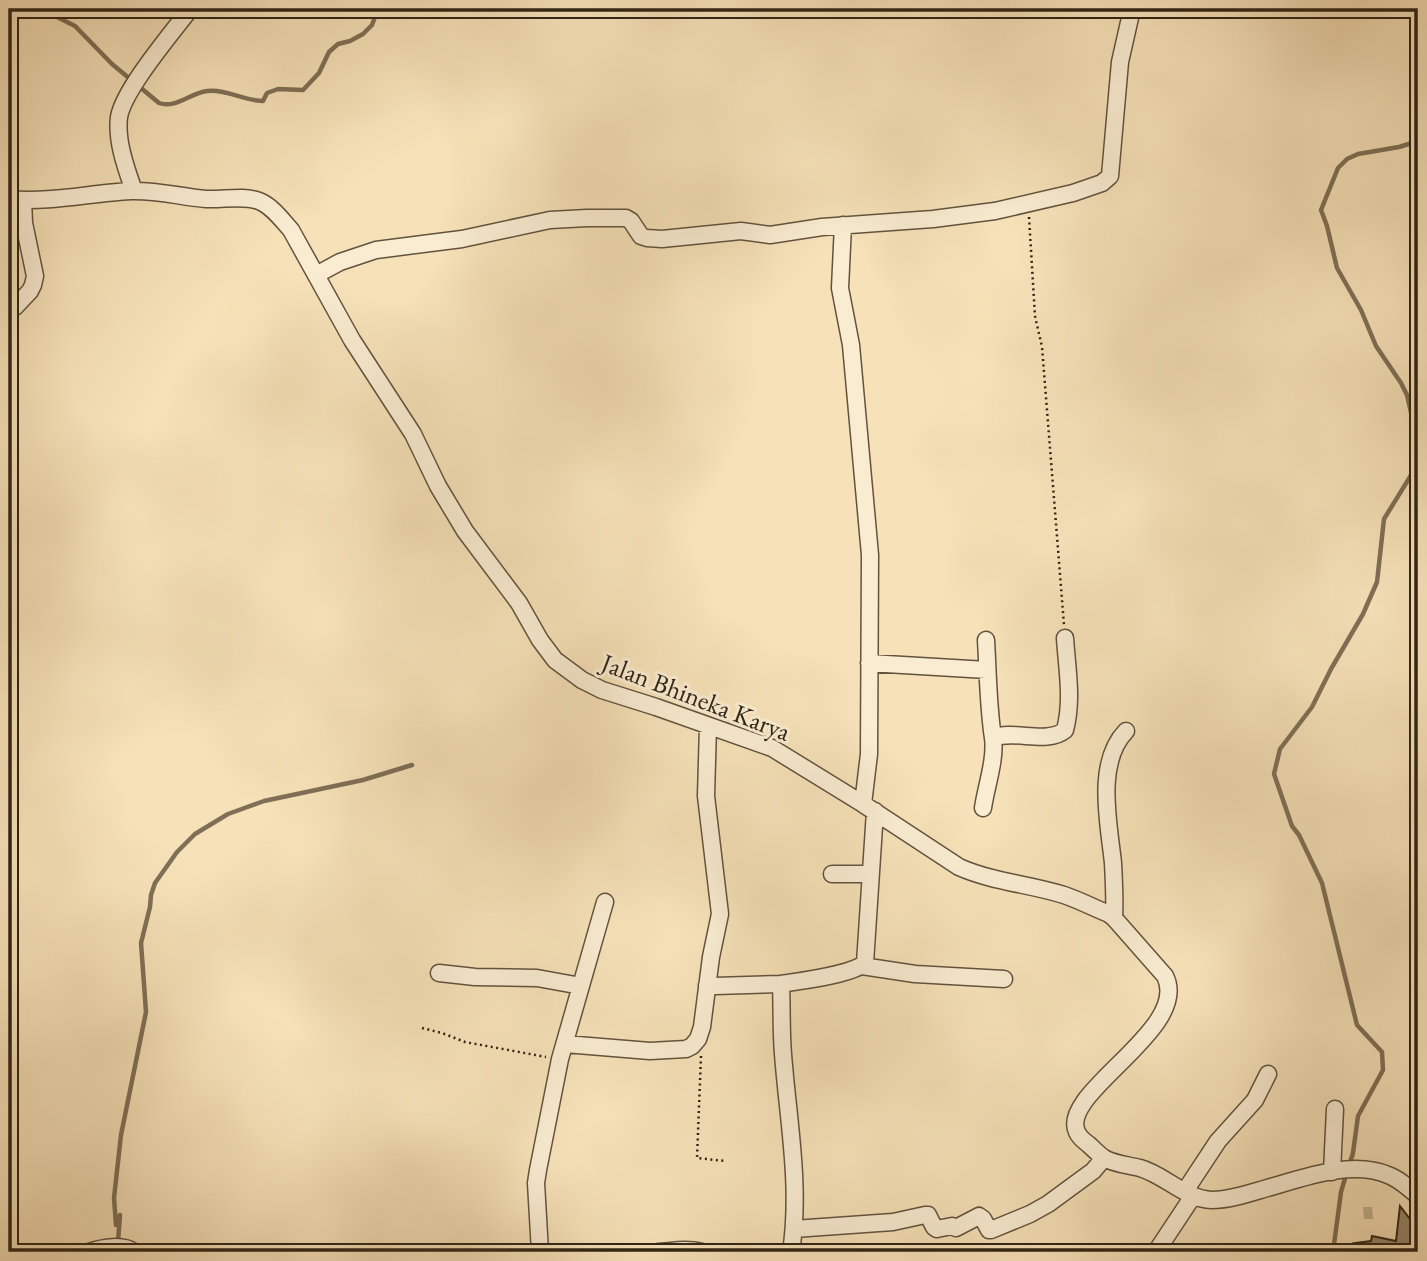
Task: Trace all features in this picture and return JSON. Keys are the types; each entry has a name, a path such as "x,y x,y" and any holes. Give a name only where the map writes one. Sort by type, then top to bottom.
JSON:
{"street":[{"path":"134,191 119,132 123,104 138,79 190,9"},
{"path":"316,275 340,262 376,250 462,239 550,220 626,218 647,238 662,239 741,230 770,235 843,225 944,218 995,211 1073,193 1102,183 1110,176 1120,62 1132,9"},
{"name":"Jalan Bhineka Karya","path":"16,200 51,200 134,191 261,202 290,230 352,340 414,434 438,486 555,660 582,680 602,690 772,748 969,872 1062,894 1114,918 1161,970 1170,990 1167,1004 1157,1021 1086,1099 1077,1113 1077,1132 1104,1158 1152,1172 1189,1194 1210,1200 1228,1199 1300,1178 1356,1168 1388,1175 1418,1196"},
{"path":"15,307 30,291 34,276 24,223 16,200"},
{"path":"843,225 840,288 851,345 870,555 870,874 869,918 865,963 862,966"},
{"path":"993,738 999,735 1059,735 1065,730 1070,684 1065,638"},
{"path":"983,808 993,738 989,718 986,640"},
{"path":"869,663 987,670"},
{"path":"563,1051 685,1049 698,1039 720,914 706,796 708,726"},
{"path":"1114,918 1115,897 1107,804 1108,771 1115,746 1126,732"},
{"path":"832,874 870,874"},
{"path":"540,1252 536,1183 538,1170 572,1014 605,902"},
{"path":"707,985 781,984 862,966 915,974 1004,979"},
{"path":"439,973 475,977 537,978 581,986"},
{"path":"781,984 783,1053 796,1195 791,1252"},
{"path":"1156,1252 1218,1141 1255,1100 1268,1074"},
{"path":"1335,1109 1335,1171"},
{"path":"794,1229 893,1222 928,1215 937,1229 952,1226 956,1228 979,1216 991,1230 1048,1204 1093,1171 1104,1158"},
{"path":"93,1251 129,1250"},
{"path":"658,1252 702,1252"}],"path":[{"path":"1029,203 1035,316 1042,347 1065,638"},
{"path":"422,1028 465,1042 563,1051"},
{"path":"698,1039 701,1051 697,1158 725,1161"}],"building":[{"path":"1400,1206 1413,1223 1418,1222 1418,1252 1372,1252 1355,1243 1371,1241 1372,1236 1396,1241"}],"waterway":[{"path":"32,9 51,14 75,26 112,64 159,103 165,104 207,91 263,101 267,93 278,89 303,90 319,73 329,52 338,44 363,34 372,25 378,9"},
{"path":"1349,1166 1358,1116 1383,1070 1382,1052 1357,1025 1322,883 1292,826 1274,774 1280,749 1312,707 1363,614 1377,582 1384,519 1413,472 1416,459 1413,421 1407,395 1376,346 1361,310 1337,268 1321,210 1338,168 1347,159 1358,154 1418,141"},
{"path":"118,1242 120,1215 116,1225 114,1198 121,1135 146,1012 141,943 155,883 177,852 195,834 228,814 264,801 363,780 412,765"},
{"path":"1333,1252 1341,1192 1346,1175"}]}
